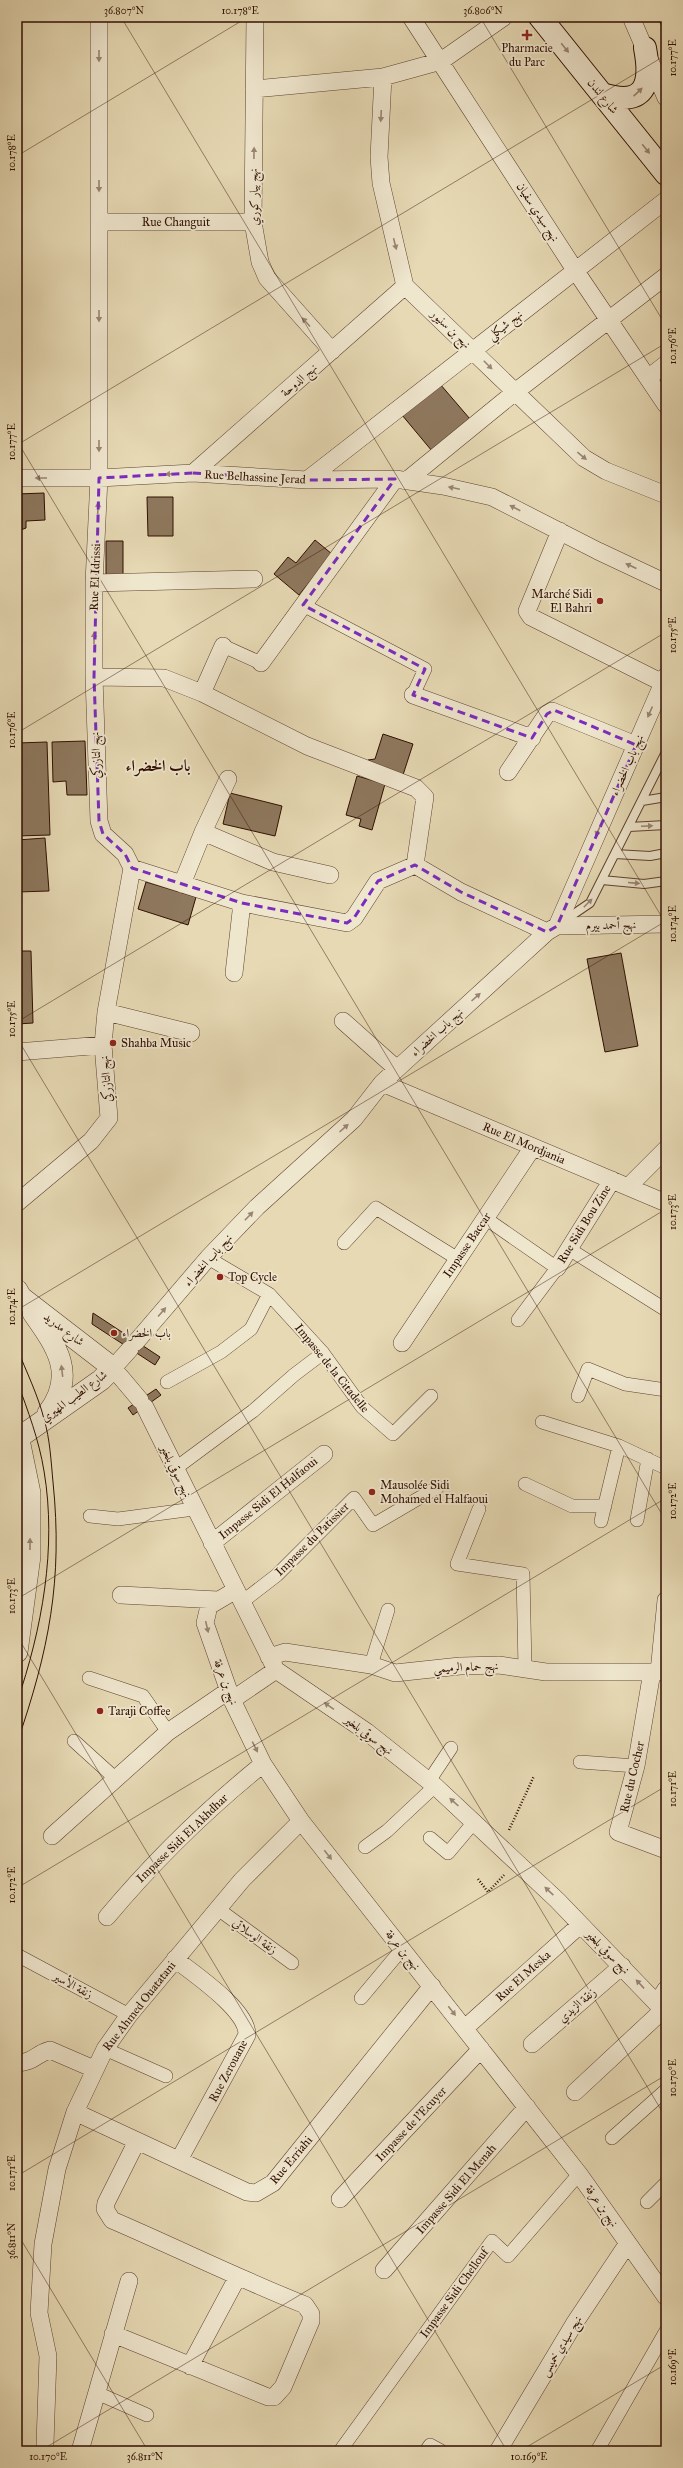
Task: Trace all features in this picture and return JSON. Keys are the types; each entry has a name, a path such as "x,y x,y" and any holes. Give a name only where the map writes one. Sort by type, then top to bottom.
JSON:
{"main road":[{"name":"شارع لندن","path":"540,17 666,174"},
{"path":"602,94 620,99 637,95 644,85 649,71 645,48"}],"street":[{"name":"Rue El Idrissi","path":"94,677 94,583 99,478 99,17"},
{"name":"نهج بيار كوري","path":"255,17 253,222 260,262 267,278 332,351"},
{"name":"نهج سيدي سفيان","path":"411,17 441,61 575,270 666,405"},
{"path":"254,89 383,77 441,61 504,17"},
{"path":"631,17 666,98"},
{"path":"383,77 379,157 380,183 406,286"},
{"name":"نهج شيكلي","path":"307,480 666,200"},
{"name":"Rue Changuit","path":"99,222 253,222"},
{"path":"202,693 223,646 261,663 303,605 401,480 610,321 666,276"},
{"name":"نهج بن سنيور","path":"406,286 584,458 606,471 666,495"},
{"name":"نهج الدوحة","path":"193,473 406,286"},
{"path":"648,378 666,364"},
{"name":"Rue Belhassine Jerad","path":"17,478 99,478 193,473 307,480 401,480 443,486 492,497 598,551 666,583"},
{"path":"560,531 527,611 531,617 664,679"},
{"path":"94,583 254,579"},
{"path":"303,605 425,669 412,695 532,738"},
{"path":"94,677 164,678 202,693 307,746 416,788 425,797 415,865"},
{"name":"نهج التازركي","path":"17,1203 91,1141 109,1118 103,1045 106,1012 132,868 125,854 106,838 100,826 94,677"},
{"name":"نهج باب الخضراء","path":"113,1368 208,1258 257,1207 354,1119 382,1083 396,1069 552,929 636,745 664,679"},
{"path":"508,772 547,714 554,710 636,745"},
{"path":"182,884 203,832 228,780"},
{"path":"203,832 273,862 330,875"},
{"path":"132,868 242,903 347,923 354,918 378,881 415,865"},
{"path":"415,865 461,892 552,929"},
{"path":"234,973 242,903"},
{"name":"نهج أحمد بيرم","path":"552,929 666,924"},
{"path":"106,1012 191,1034"},
{"path":"343,1021 396,1069"},
{"path":"17,1052 103,1045"},
{"name":"Rue El Mordjania","path":"382,1083 666,1203"},
{"name":"Impasse Baccar","path":"402,1343 484,1218 533,1147"},
{"path":"628,1187 666,1149"},
{"name":"Rue Sidi Bou Zine","path":"557,1268 612,1180"},
{"path":"344,1243 376,1208 458,1259"},
{"path":"484,1218 557,1268 518,1320"},
{"path":"569,1249 666,1310"},
{"name":"Impasse de la Citadelle","path":"208,1258 269,1294 322,1353 362,1407 393,1434 431,1396"},
{"path":"19,1293 53,1342 61,1361 64,1377 62,1391 44,1419"},
{"name":"شارع مدريد","path":"19,1293 113,1368"},
{"path":"167,1382 221,1352 251,1328 269,1294"},
{"path":"176,1468 253,1411 294,1374 322,1353"},
{"name":"نهج سوقي بلخير","path":"113,1368 142,1403 176,1468 194,1509 272,1663 368,1732 432,1783 501,1845 580,1925 663,2004"},
{"name":"شارع الطيب المهيري","path":"18,1435 101,1380 113,1368"},
{"path":"578,1396 588,1369 625,1384 666,1390"},
{"path":"542,1422 619,1446 666,1468"},
{"path":"17,1652 30,1556 30,1493 18,1435"},
{"path":"601,1521 619,1446"},
{"name":"Impasse Sidi El Halfaoui","path":"212,1543 324,1454"},
{"path":"637,1520 648,1459"},
{"path":"525,1484 572,1506 605,1506"},
{"name":"Impasse du Patissier","path":"239,1596 277,1575 354,1498 374,1525 438,1487"},
{"path":"90,1516 118,1520 194,1509"},
{"path":"478,1509 457,1564 523,1574 525,1668"},
{"path":"121,1595 218,1600"},
{"name":"نهج بن عرفة","path":"239,1596 218,1600 207,1610 205,1623 230,1696 263,1764 301,1821 579,2174 666,2297"},
{"name":"Rue du Cocher","path":"666,1600 659,1672 618,1832 666,1850"},
{"path":"371,1665 388,1610"},
{"name":"نهج حمام الرميمي","path":"272,1663 284,1652 371,1665 395,1672 460,1666 499,1665 546,1672 659,1672"},
{"path":"52,1836 168,1732 230,1696 272,1663"},
{"path":"89,1678 142,1696 168,1732"},
{"path":"74,1741 116,1779"},
{"path":"365,1847 387,1831 432,1783 451,1748"},
{"path":"580,1762 636,1766"},
{"name":"Impasse Sidi El Akhdhar","path":"107,1917 146,1872 226,1794 263,1764"},
{"name":"Rue Ahmed Ouatatani","path":"45,2444 48,2356 39,2313 43,2244 57,2169 75,2112 105,2048 129,2015 242,1880 301,1821"},
{"path":"430,1838 448,1853 475,1821"},
{"name":"زنقة الوسلاتي","path":"218,1909 292,1962"},
{"name":"Rue El Meska","path":"465,2028 580,1925"},
{"path":"361,1998 402,1949"},
{"name":"زنقة الأسير","path":"17,1954 129,2015"},
{"name":"Rue Zerouane","path":"175,1959 219,1994 238,2013 247,2030 247,2035 180,2160"},
{"name":"زنقة الزيدي","path":"532,2044 622,1966"},
{"name":"Rue Erriahi","path":"75,2112 247,2192 256,2193 268,2187 432,1986"},
{"path":"575,2092 663,2004"},
{"path":"105,2048 166,2076"},
{"name":"Impasse de l'Ecuyer","path":"340,2199 481,2049"},
{"path":"17,2063 34,2060 41,2053 50,2050 94,2069"},
{"path":"612,2138 666,2090"},
{"name":"Impasse Sidi El Menah","path":"384,2270 527,2107"},
{"path":"113,2334 268,2397 274,2397 283,2388 311,2321 311,2314 305,2306 237,2278 164,2241 112,2220 107,2216 106,2203 137,2141"},
{"name":"Impasse Sidi Chellouf","path":"340,2451 492,2242 508,2256 579,2174"},
{"path":"647,2202 666,2183"},
{"name":"نهج سيدي خميس","path":"498,2451 574,2324 628,2243"},
{"path":"190,2366 237,2278"},
{"path":"80,2451 129,2281"},
{"path":"597,2451 666,2331"},
{"path":"97,2392 147,2415"},
{"path":"426,2451 430,2445 441,2451"}],"lane":[{"path":"552,929 590,903 666,752"},
{"path":"655,774 666,770"},
{"path":"642,801 666,797"},
{"path":"629,827 666,825"},
{"path":"615,854 650,856 666,853"},
{"path":"602,880 644,884 666,881"}],"path":[{"path":"501,1845 519,1812 534,1776"},
{"path":"478,1879 488,1892 516,1861"}],"highlighted area":[{"path":"193,473 307,480 395,479 303,605 425,669 413,695 532,738 547,714 554,710 636,745 557,926 547,932 461,892 415,865 378,881 354,918 347,923 242,903 132,868 125,854 103,834 99,821 94,677 99,478"}],"shaded area":[{"path":"657,17 666,17 666,34"}],"building":[{"path":"440,384 470,419 432,451 402,415"},
{"path":"44,493 45,520 26,521 26,528 18,531 19,573 17,573 17,494"},
{"path":"147,497 173,497 173,536 148,536"},
{"path":"315,540 332,554 299,595 274,574 288,557 296,563"},
{"path":"106,541 123,541 123,578 106,578"},
{"path":"383,734 413,744 402,778 368,760 375,759"},
{"path":"85,741 87,795 67,795 66,781 53,782 52,742"},
{"path":"47,742 50,835 17,836 17,743"},
{"path":"357,776 385,784 372,830 359,826 361,819 346,815"},
{"path":"230,793 282,806 275,836 223,824"},
{"path":"45,838 49,891 17,892 17,840"},
{"path":"146,882 196,897 188,925 138,909"},
{"path":"17,951 31,951 33,1023 17,1024"},
{"path":"621,953 638,1046 605,1052 587,959"},
{"name":"باب الخضراء","path":"93,1313 160,1357 155,1365 92,1324"},
{"path":"156,1389 161,1395 133,1415 128,1408"}],"tram line":[{"path":"17,1348 39,1401 48,1434 56,1518 56,1551 51,1614 38,1677 17,1743"},
{"path":"17,1381 33,1426 42,1459 48,1500 49,1529 48,1559 40,1617 34,1646 17,1702"}],"place":[{"name":"Pharmacie du Parc","path":"527,35"},
{"name":"Marché Sidi El Bahri","path":"600,601"},
{"name":"Shahba Music","path":"113,1043"},
{"name":"Top Cycle","path":"220,1277"},
{"name":"باب الخضراء","path":"114,1333"},
{"name":"Mausolée Sidi Mohamed el Halfaoui","path":"372,1492"},
{"name":"Taraji Coffee","path":"100,1711"}],"district":[{"name":"باب الخضراء","path":"158,765"}]}
